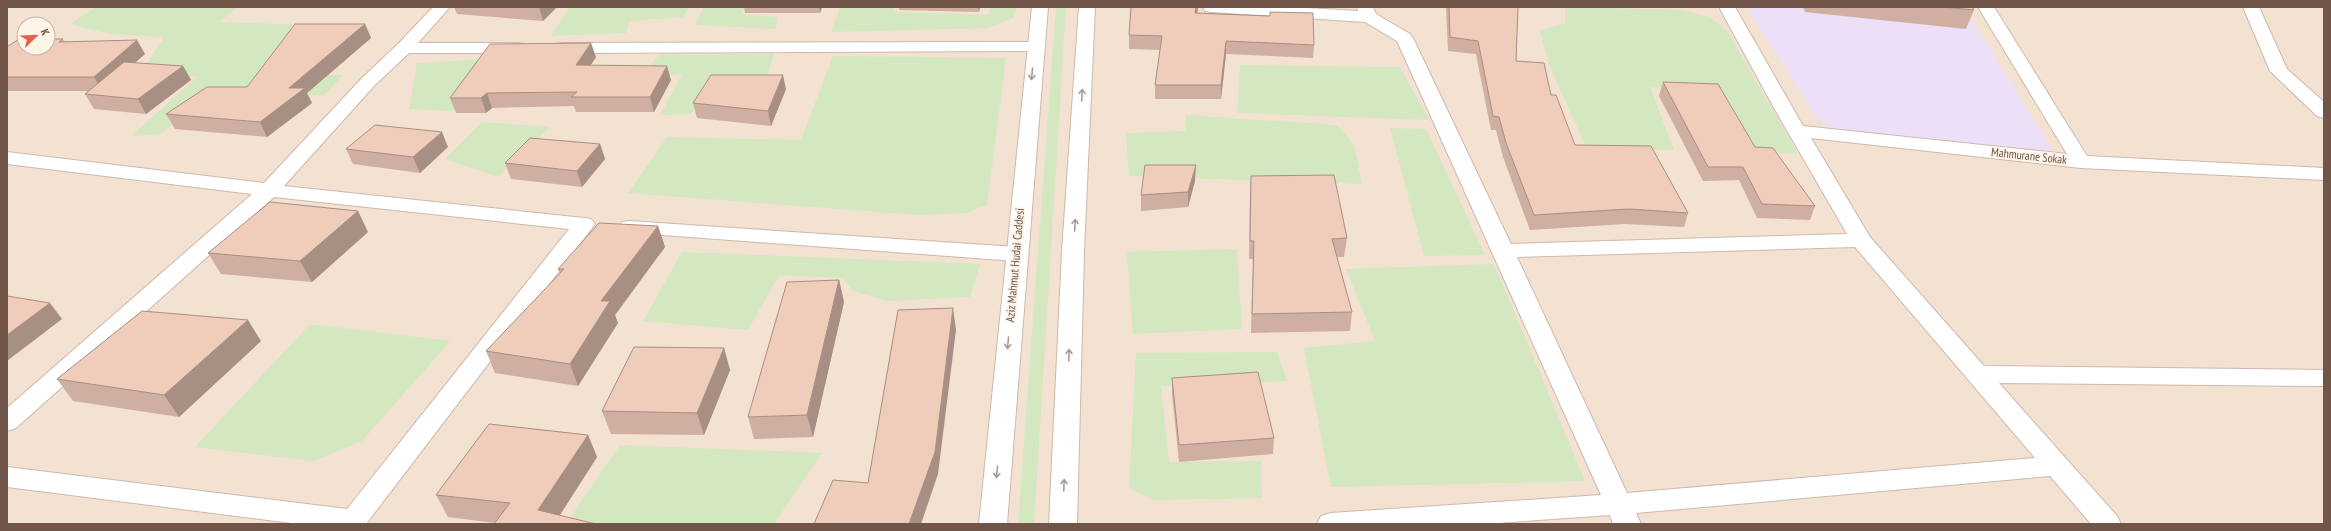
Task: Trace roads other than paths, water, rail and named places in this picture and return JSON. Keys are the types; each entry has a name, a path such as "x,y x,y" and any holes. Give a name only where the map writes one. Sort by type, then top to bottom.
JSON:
{"street":[{"path":"7,422 270,190 368,82 404,48 442,7"},
{"name":"Aziz Mahmut Hudai Caddesi","path":"993,524 1016,254 1040,7"},
{"path":"1063,524 1073,250 1087,7"},
{"path":"1210,7 1367,12 1404,38 1601,462 1623,514"},
{"path":"1727,7 1861,240 2055,466 2107,524"},
{"name":"Mahmurane Sokak","path":"1986,7 2080,162"},
{"path":"2251,7 2279,71 2324,112"},
{"path":"404,48 1035,47"},
{"name":"Mahmurane Sokak","path":"1797,131 2080,162"},
{"path":"10,160 584,224 1016,254"},
{"path":"2080,162 2324,174"},
{"path":"7,477 352,522 584,224"},
{"path":"1503,251 1861,240"},
{"path":"1976,374 2324,378"},
{"path":"1331,524 1623,514 2055,466"}]}
